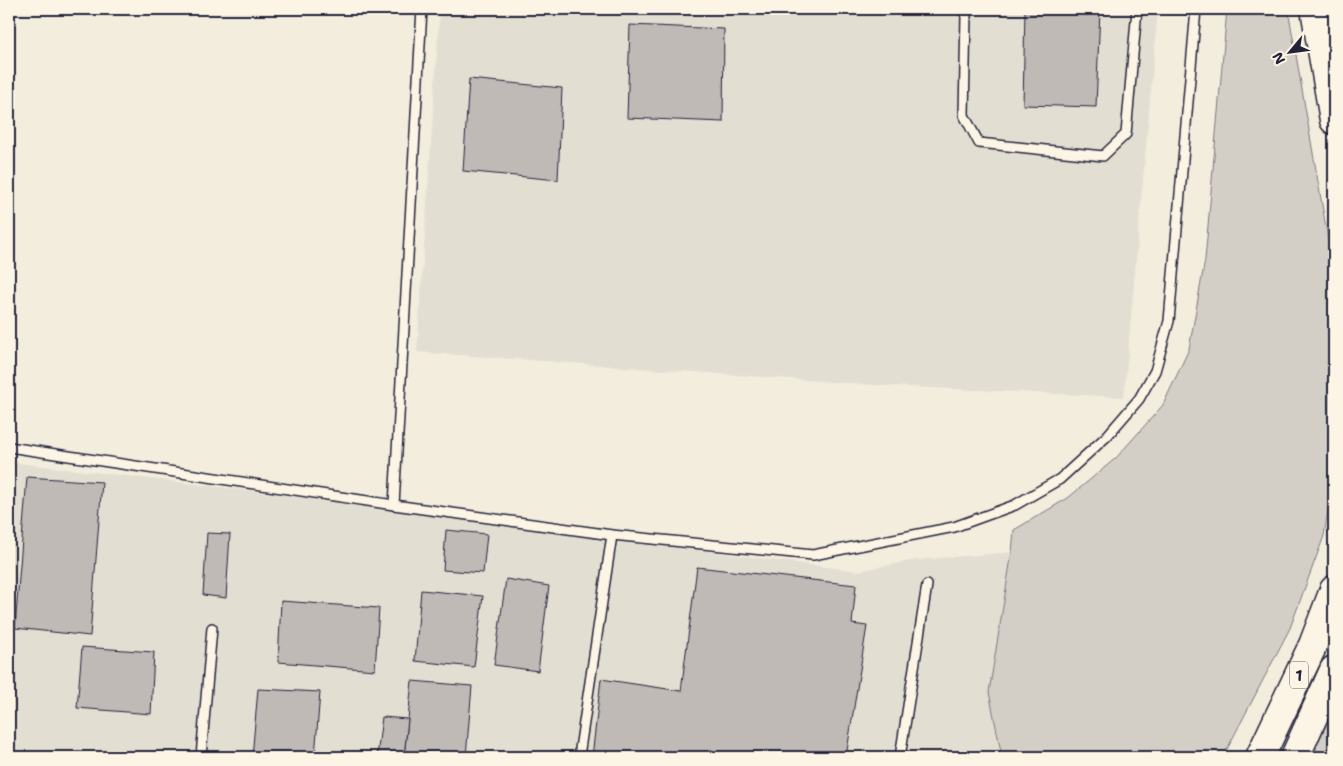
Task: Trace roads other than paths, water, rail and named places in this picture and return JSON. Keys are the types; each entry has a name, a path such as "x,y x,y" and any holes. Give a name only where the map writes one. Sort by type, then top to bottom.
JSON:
{"highway":[{"path":"1315,9 1334,120"},
{"name":"1","path":"1260,757 1313,645 1334,590"},
{"name":"1","path":"1295,757 1334,670"}],"lane":[{"path":"394,505 422,9"},
{"path":"962,9 966,15 964,115 979,144 1103,156 1126,134 1136,9"},
{"path":"9,448 612,535 813,555 954,527 1015,506 1060,479 1107,436 1139,399 1155,371 1170,321 1196,9"},
{"path":"580,757 612,535"},
{"path":"900,757 927,585"},
{"path":"201,757 212,628"}]}
